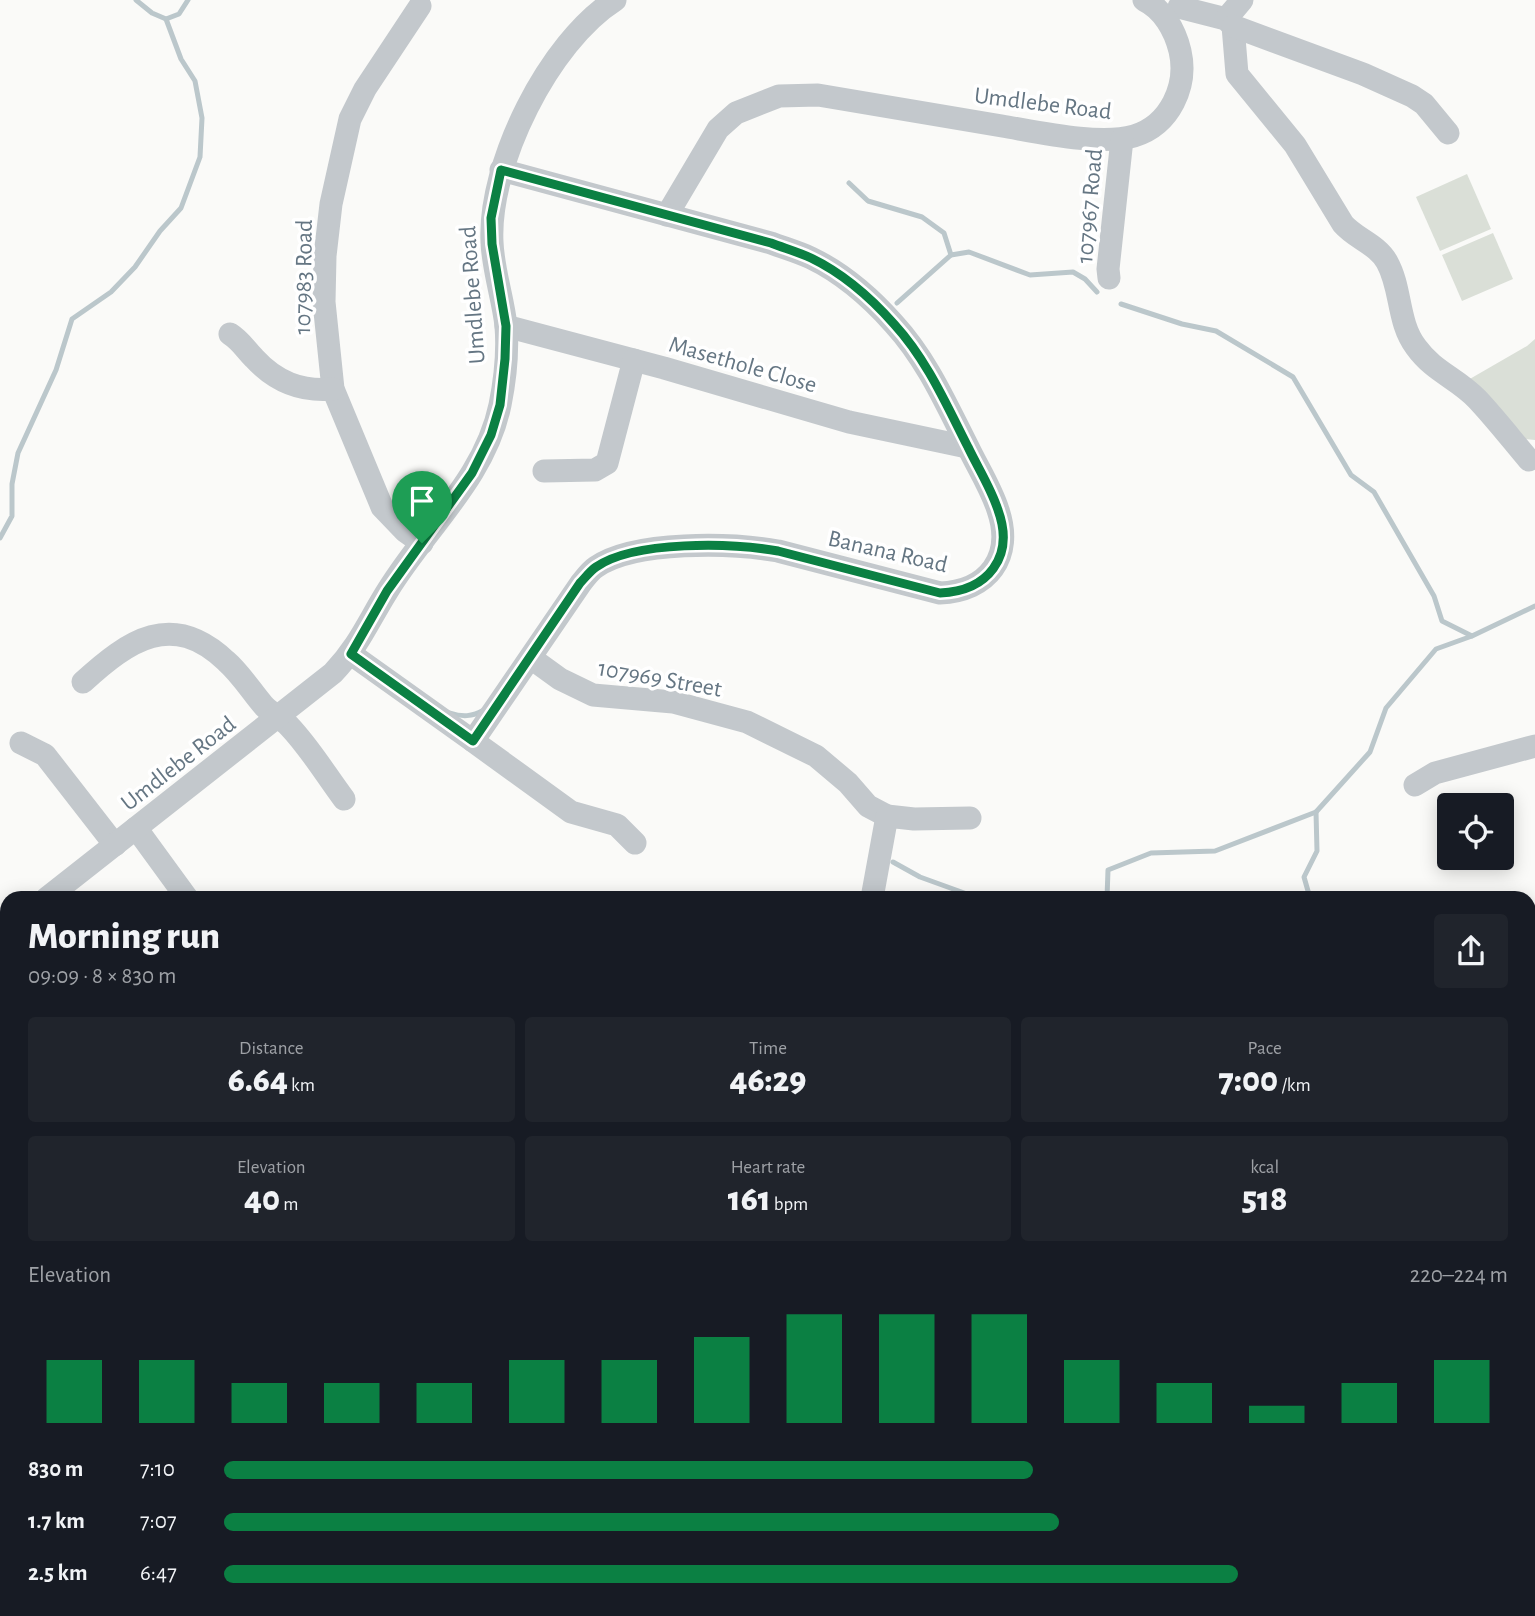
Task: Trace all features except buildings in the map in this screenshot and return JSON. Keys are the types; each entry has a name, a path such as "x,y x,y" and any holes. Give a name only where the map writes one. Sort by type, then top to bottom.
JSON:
{"street":[{"name":"Umdlebe Road","path":"56,891 333,673 351,654 387,591 472,473 486,449 500,405 505,359 506,326 492,244 491,218 501,170 523,111 537,89 589,21 615,0"},
{"name":"Umdlebe Road","path":"667,215 718,129 736,113 779,96 818,95 1046,133 1122,139 1136,136 1153,128 1174,104 1182,68 1177,9 1144,0"},
{"path":"1242,0 1230,22 1237,74 1295,145 1343,224 1351,233 1376,247 1386,260 1396,287 1406,332 1414,345 1438,371 1476,398 1529,460"},
{"name":"107983 Road","path":"420,6 365,89 350,120 331,204 325,256 324,302 333,389 382,507 405,531 422,543"},
{"path":"1177,9 1230,22 1412,96 1424,104 1448,133"},
{"name":"107967 Road","path":"1109,278 1122,139"},
{"name":"Banana Road","path":"473,741 580,583 595,568 629,554 648,550 730,545 753,547 940,593 956,593 984,580 1001,552 1003,538 999,510 944,396 895,325 851,283 812,259 791,251 501,170"},
{"name":"Masethole Close","path":"506,326 849,422 967,447"},
{"path":"230,334 266,369 297,388 316,391 333,389"},
{"path":"544,471 595,470 607,463 634,360"},
{"path":"83,682 102,664 140,640 159,634 179,633 211,648 227,662 266,708 288,725 344,799"},
{"path":"351,654 572,812 617,825 635,843"},
{"name":"107969 Street","path":"531,658 560,679 593,695 673,702 747,722 816,756 848,783 868,806 887,816"},
{"path":"21,743 46,755 114,845"},
{"path":"1415,786 1435,773 1535,746"},
{"path":"873,891 887,816 914,819 970,818"},
{"path":"136,828 182,891"}],"shaded area":[{"path":"1467,174 1491,229 1440,251 1416,197"},
{"path":"1493,233 1513,279 1462,301 1442,255"},
{"path":"1535,339 1535,440 1525,439 1468,380"}],"waterway":[{"path":"136,0 152,13 166,19 179,14 188,0"},
{"path":"0,538 12,516 12,484 18,453 56,370 72,319 111,292 135,267 160,231 181,208 200,157 202,118 195,81 181,59 166,19"},
{"path":"849,183 868,201 922,217 944,233 951,255"},
{"path":"897,303 951,255 969,252 1030,275 1073,272 1085,279 1097,292"},
{"path":"1121,304 1182,324 1216,331 1293,377 1351,475 1374,492 1434,596 1442,621 1472,636"},
{"path":"1107,891 1108,870 1151,853 1215,851 1316,812 1370,752 1386,708 1436,649 1472,636 1535,606"},
{"path":"450,713 467,716 484,710"},
{"path":"1308,891 1304,877 1317,851 1316,812"},
{"path":"893,862 920,877 959,891"}],"route":[{"path":"501,170 771,243 812,259 851,283 895,325 944,396 999,510 1003,538 1001,552 984,580 956,593 940,593 753,547 730,545 648,550 608,561 595,568 580,583 473,741 351,654 381,606 387,591 422,543 486,449 500,405 506,326 495,266 491,218 501,170"}]}
